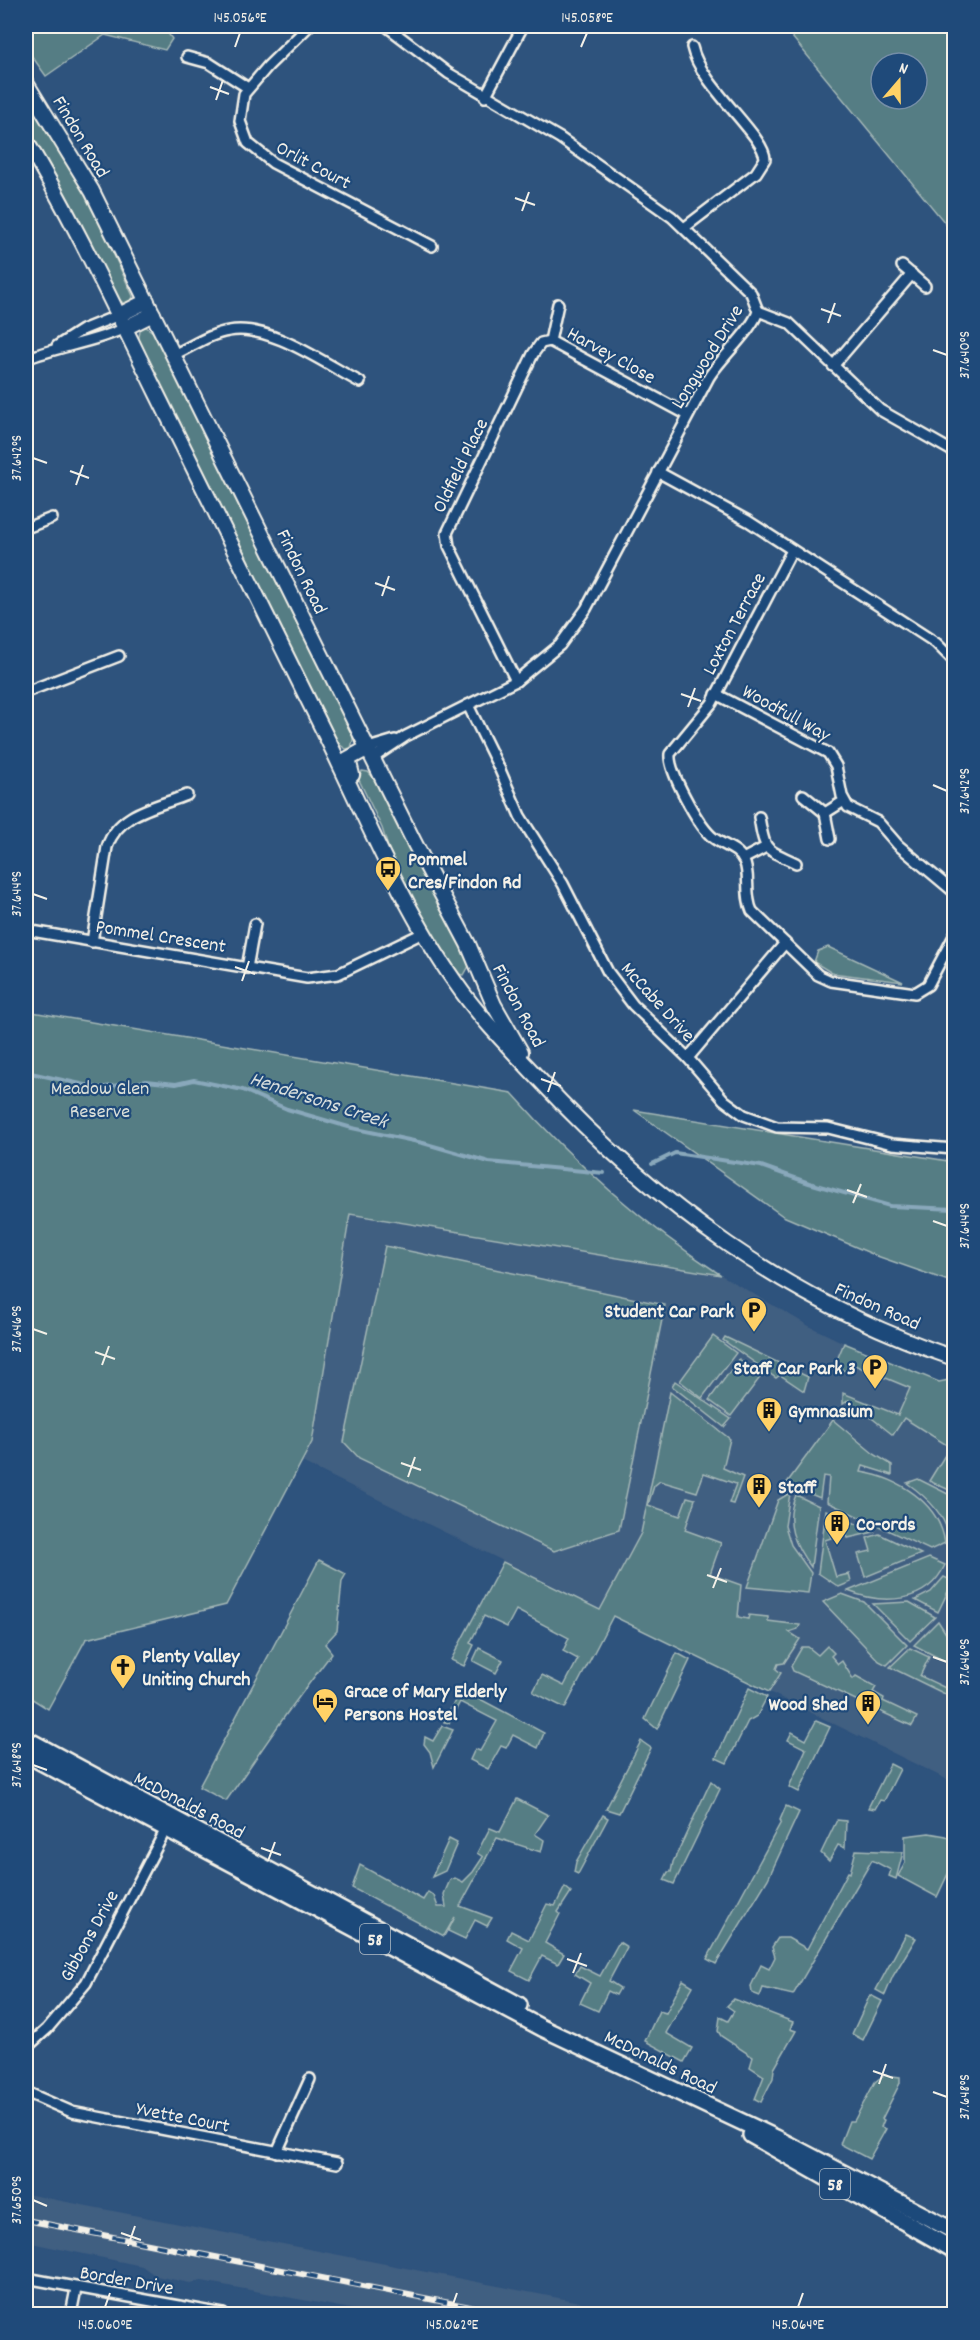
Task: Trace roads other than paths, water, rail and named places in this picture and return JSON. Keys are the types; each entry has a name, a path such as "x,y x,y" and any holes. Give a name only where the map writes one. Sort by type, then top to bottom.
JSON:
{"main road":[{"name":"Findon Road","path":"26,83 92,191 370,753 475,958 494,1005 539,1078"},
{"path":"26,141 119,315 346,770 370,753"},
{"path":"119,315 150,308"},
{"path":"125,328 150,308"},
{"name":"Findon Road","path":"346,770 378,829 382,851 452,978 493,1029 580,1123 640,1179 736,1251 837,1309 954,1358"},
{"path":"452,978 468,978 474,969 475,958"},
{"name":"McDonalds Road","path":"26,1739 478,1981 585,2047"},
{"name":"McDonalds Road","path":"26,1754 531,2022 718,2113 776,2138 954,2231"},
{"name":"McDonalds Road","path":"718,2113 774,2150 954,2250"}],"street":[{"name":"Orlit Court","path":"309,26 248,88 242,102 240,121 248,143 263,158 432,246"},
{"name":"Longwood Drive","path":"370,753 516,681 547,658 575,627 717,364 754,322 758,311 752,293 684,228 575,148 448,73 386,26"},
{"path":"485,96 523,26"},
{"path":"684,228 756,173 765,159 759,144 699,69 692,47"},
{"path":"187,57 209,63 248,88"},
{"path":"902,266 925,286"},
{"path":"833,366 912,274"},
{"path":"550,341 558,304"},
{"path":"758,311 789,323 880,410 954,452"},
{"path":"52,349 82,330 119,315"},
{"path":"26,359 52,349 85,343 125,328"},
{"path":"174,355 220,333 254,330 280,340 360,382"},
{"name":"Harvey Close","path":"550,341 688,416"},
{"name":"Oldfield Place","path":"516,681 449,546 447,533 533,354 541,343 550,341"},
{"path":"658,472 731,511 936,643 954,661"},
{"path":"26,528 52,518"},
{"name":"Loxton Terrace","path":"743,859 704,828 670,763 670,754 716,694 792,550"},
{"path":"26,692 119,656"},
{"name":"Woodfull Way","path":"716,694 828,753 836,766 844,801"},
{"name":"McCabe Drive","path":"468,705 500,770 519,816 563,884 603,964 633,1005 688,1058 733,1108 765,1124 789,1128 842,1130 892,1144 954,1149"},
{"path":"92,942 107,847 112,833 130,817 187,795"},
{"path":"803,795 825,813 830,839"},
{"path":"825,813 844,801 854,812 878,822 898,845 954,892"},
{"path":"759,817 766,847 776,855 796,862"},
{"path":"766,847 743,859 747,872 747,897 752,911 824,978 908,994 928,986 954,936"},
{"path":"247,968 255,924"},
{"name":"Pommel Crescent","path":"26,930 307,978 328,977 425,932"},
{"path":"688,1058 785,943"},
{"name":"Gibbons Drive","path":"26,2048 47,2029 86,1983 166,1829"},
{"path":"277,2152 310,2079"},
{"name":"Yvette Court","path":"26,2092 72,2112 337,2163"},
{"name":"Border Drive","path":"26,2278 76,2289 223,2314"},
{"path":"71,2314 76,2289"}],"waterway":[{"name":"Hendersons Creek","path":"26,1072 99,1088 146,1081 176,1084 194,1080 243,1090 287,1109 352,1128 423,1143 489,1162 604,1173"},
{"name":"Hendersons Creek","path":"652,1164 675,1153 761,1166 809,1183 890,1206 954,1209"}],"railway":[{"path":"26,2220 506,2314"}],"place":[{"name":"Pommel Cres/Findon Rd","path":"388,892"},
{"name":"Student Car Park","path":"754,1333"},
{"name":"Staff Car Park 3","path":"875,1390"},
{"name":"Gymnasium","path":"769,1433"},
{"name":"Staff","path":"759,1509"},
{"name":"Co-ords","path":"837,1546"},
{"name":"Plenty Valley Uniting Church","path":"123,1690"},
{"name":"Grace of Mary Elderly Persons Hostel","path":"325,1724"},
{"name":"Wood Shed","path":"868,1726"}],"park label":[{"name":"Meadow Glen Reserve","path":"100,1098"}]}
